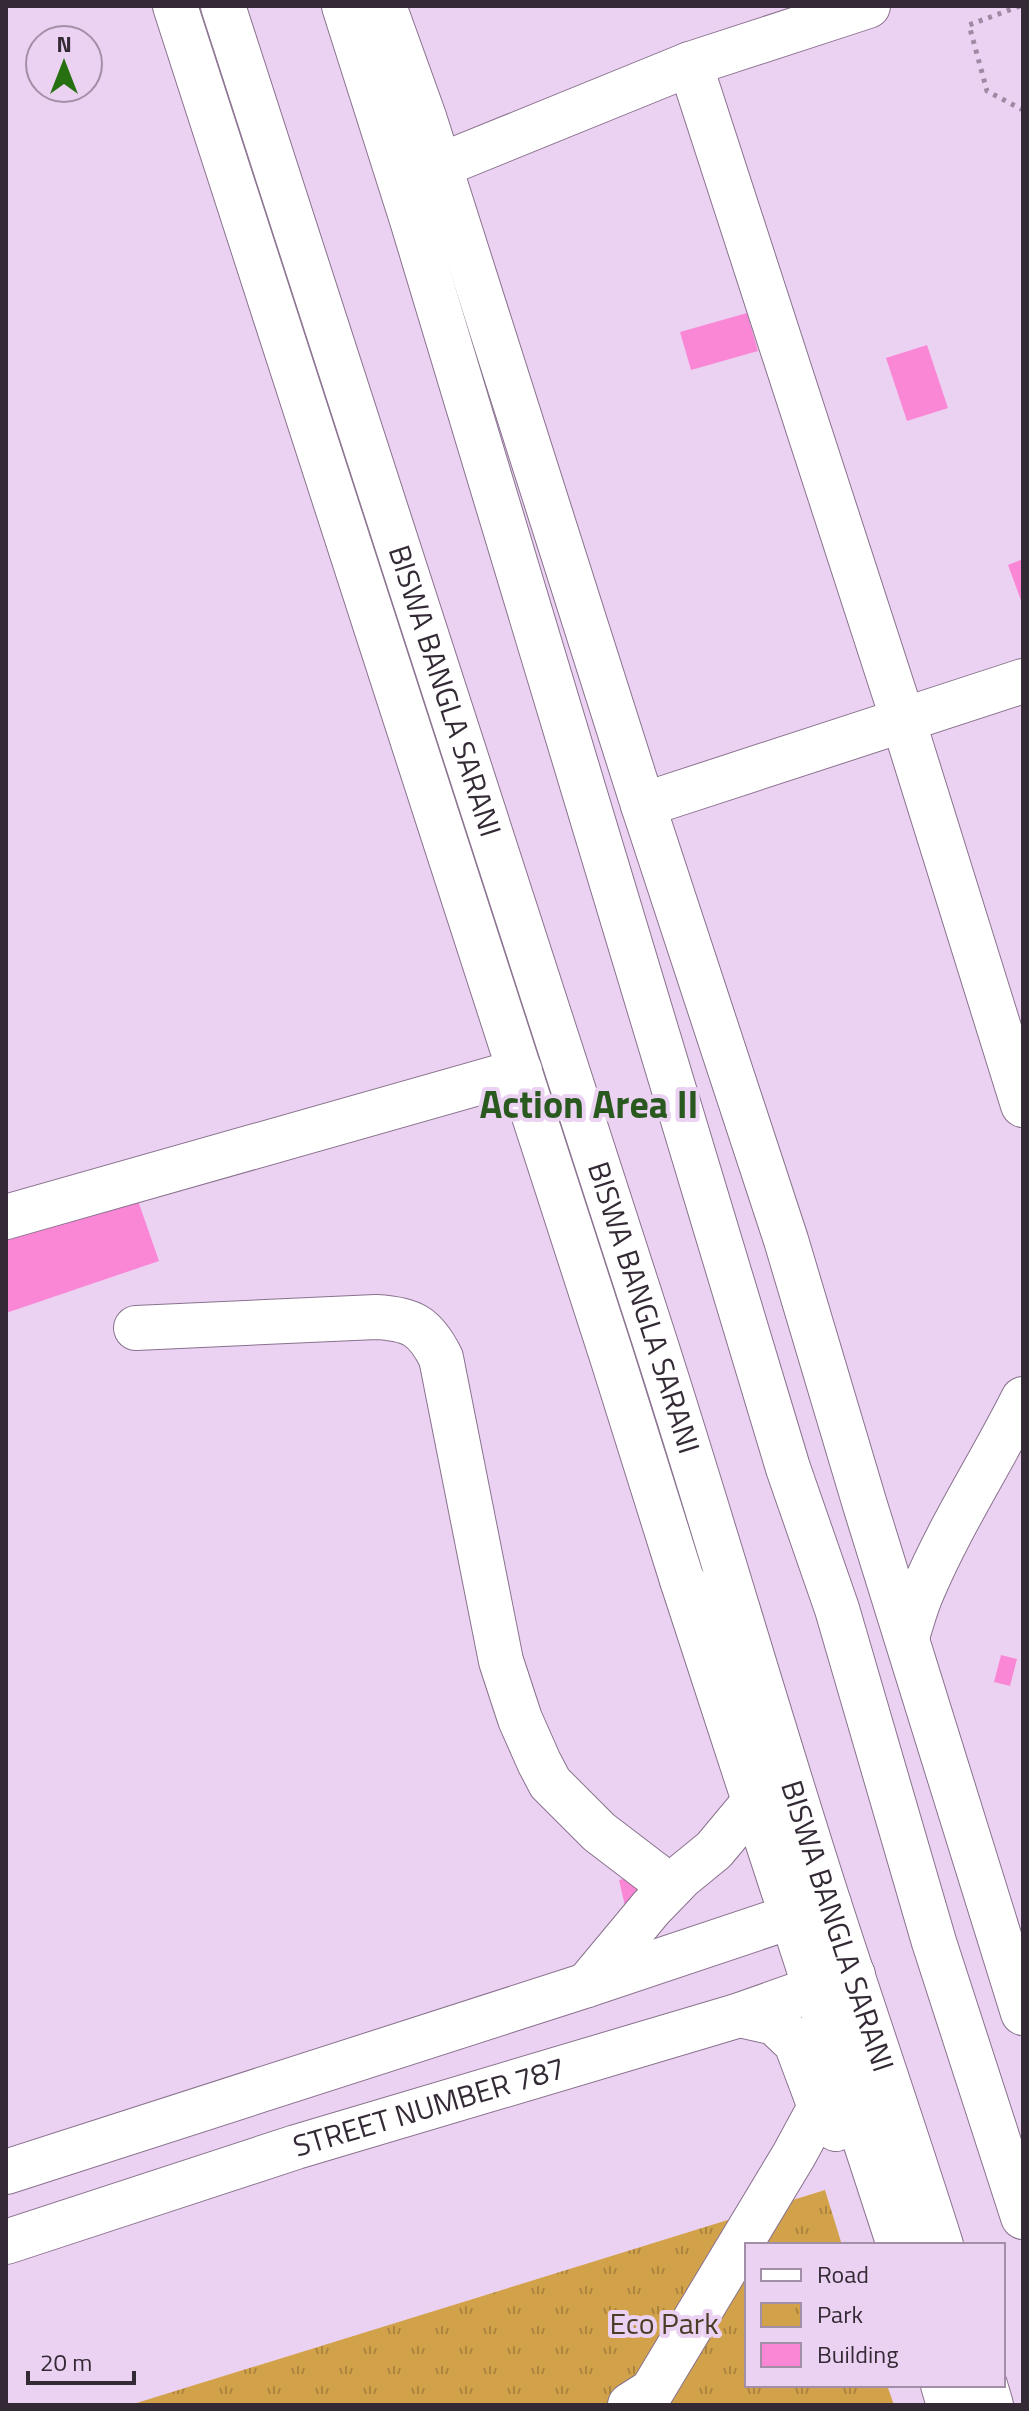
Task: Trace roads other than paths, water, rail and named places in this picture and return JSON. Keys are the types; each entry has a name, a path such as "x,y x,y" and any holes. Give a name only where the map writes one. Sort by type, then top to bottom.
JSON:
{"street":[{"path":"6,2172 810,1910 754,1802 175,6"},
{"name":"BISWA BANGLA SARANI","path":"223,6 715,1531 738,1611 810,1910 834,1981 940,2243"},
{"path":"344,6 412,220 788,1468 841,1623 934,1942 1023,2217"},
{"path":"384,6 424,117 643,805 786,1240 1023,2013"},
{"path":"439,166 690,64 752,24 868,6"},
{"path":"690,64 903,720 1023,1105"},
{"path":"643,805 1023,681"},
{"path":"6,1217 520,1071"},
{"path":"136,1328 376,1317 395,1318 422,1328 441,1358 501,1661 520,1719 539,1762 550,1783 599,1832 671,1887"},
{"path":"612,1357 655,1342"},
{"path":"907,1637 922,1591 972,1490 1012,1446 1023,1399"},
{"path":"682,1580 695,1598 738,1611"},
{"path":"587,1985 651,1908 714,1850 754,1802"},
{"path":"834,1981 883,2196 898,2243"},
{"name":"STREET NUMBER 787","path":"6,2242 296,2147 740,2015 834,1981"},
{"path":"740,2015 775,2023 796,2043 820,2107 883,2196"},
{"path":"272,2086 296,2147"},
{"path":"630,2405 652,2391 820,2107"}],"district":[{"name":"Action Area II","path":"589,1105"}],"park label":[{"name":"Eco Park","path":"664,2324"}]}
